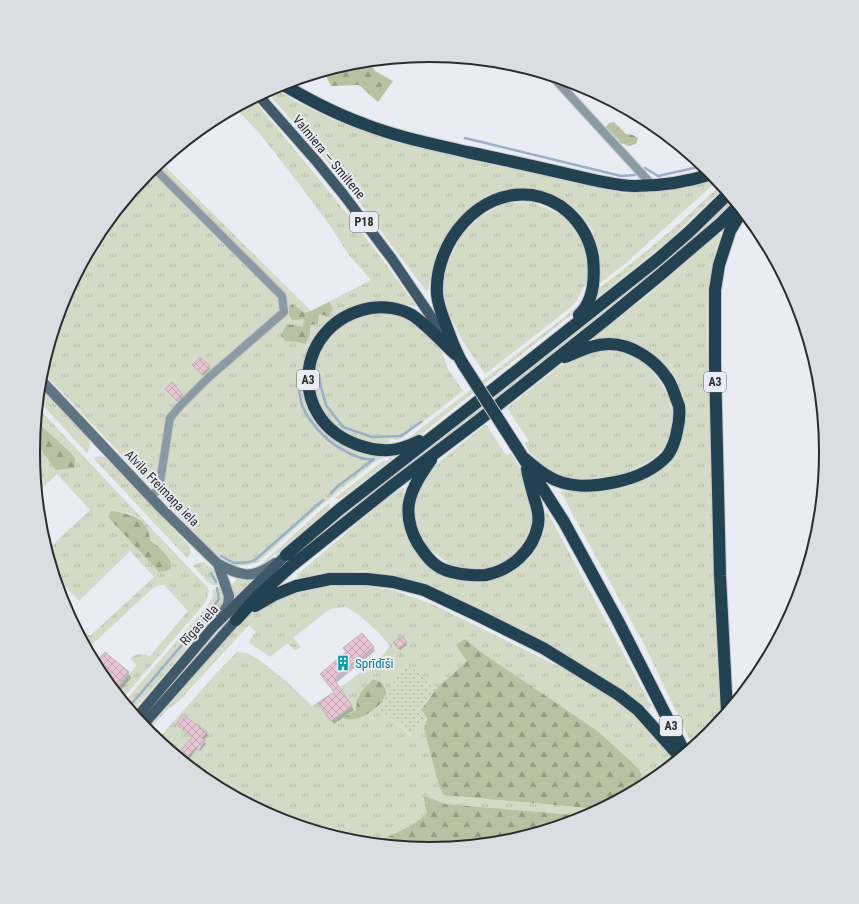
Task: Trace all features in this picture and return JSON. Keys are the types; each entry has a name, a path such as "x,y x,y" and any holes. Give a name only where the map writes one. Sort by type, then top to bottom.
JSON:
{"highway":[{"path":"289,88 334,112 365,125 398,135 431,144 598,181 634,186 652,186 686,181 704,176"},
{"path":"460,360 441,313 437,295 438,276 445,252 463,223 485,205 506,196 531,195 554,202 578,222 585,232 590,244 594,273 588,303 582,312 525,364"},
{"name":"A3","path":"286,555 340,509 658,258 689,232 724,198"},
{"path":"236,620 257,597 290,567 551,363 660,275 721,223 734,210"},
{"name":"A3","path":"727,704 720,576 715,364 715,290 720,264 730,231 739,215"},
{"name":"A3","path":"467,410 407,447 394,450 381,450 365,447 341,438 333,432 318,414 309,393 308,368 312,356 326,332 342,318 375,307 401,310 411,315 421,322 460,360 564,522 618,621 682,748"},
{"path":"524,458 546,475 560,482 570,485 584,486 602,485 628,479 650,470 668,455 676,437 679,419 679,406 668,380 660,369 639,353 625,347 609,344 590,346 551,363"},
{"path":"436,453 413,490 409,511 411,528 415,540 420,548 435,565 449,572 466,575 485,575 514,563 525,553 534,538 538,525 539,512 524,458"},
{"path":"236,620 261,602 274,595 296,586 330,579 367,579 393,582 424,590 543,648 619,695 638,710 676,753"}],"main road":[{"name":"Valmiera — Smiltene","path":"263,100 317,162 374,235 392,259 460,360"},
{"name":"Rīgas iela","path":"141,713 213,626 286,555"},
{"name":"Rīgas iela","path":"147,720 236,620"}],"street":[{"path":"560,85 652,186"},
{"path":"151,496 159,488 170,418 208,378 284,312 282,296 159,173"},
{"name":"Alvila Freimaņa iela","path":"46,384 161,508 218,564 230,596 228,605 213,626"},
{"path":"218,564 233,572 245,575 256,573 267,568 286,555"}],"green space":[{"path":"373,67 375,71 393,81 378,102 359,85 331,86 326,77"},
{"path":"281,92 293,100 336,121 398,143 589,186 624,193 664,191 697,185 709,181 713,185 627,262 599,284 600,261 593,231 578,211 568,203 550,195 521,189 490,196 460,218 441,244 427,292 338,174 271,96"},
{"path":"257,103 357,227 416,306 378,301 350,308 328,322 311,344 303,372 303,393 312,416 332,438 354,451 380,455 383,457 320,506 257,563 232,567 219,558 47,376 53,351 70,303 92,257 120,215 165,166 311,311 371,280 349,255 331,227 260,134 240,112"},
{"path":"614,122 626,134 633,135 638,138 636,144 629,146 621,143 606,127 609,123"},
{"path":"716,189 719,192 669,240 599,296 596,296 598,289 681,222"},
{"path":"726,199 731,206 708,228 591,326 285,564 314,537"},
{"path":"532,202 562,215 574,227 585,244 589,265 588,284 583,287 575,303 485,374 462,340 448,311 442,287 447,265 461,236 480,217 505,203"},
{"path":"719,233 721,235 714,258 708,293 707,332 721,710 690,741 645,646 560,491 598,492 631,486 651,476 670,462 681,443 685,422 683,395 673,373 649,351 625,341 602,338 594,339 593,336 646,297"},
{"path":"329,302 333,309 328,316 319,314 318,324 310,325 310,335 305,344 285,341 281,335 287,324 303,327 304,319 292,320 289,315 289,307 293,304 305,313"},
{"path":"582,302 576,311 424,432 409,441 402,443 571,312"},
{"path":"380,313 400,316 421,329 441,349 448,369 463,391 403,437 398,440 391,439 387,445 379,447 357,441 329,421 321,408 315,387 316,363 321,351 333,333 353,319"},
{"path":"606,351 626,352 647,365 661,383 669,398 673,414 671,431 665,446 653,459 624,474 593,479 569,480 555,474 530,453 524,443 529,441 507,408 560,366 585,354"},
{"path":"44,392 48,394 89,440 90,444 87,453 43,405"},
{"path":"42,412 208,588 209,591 204,604 125,695 119,687 137,665 130,659 139,654 150,656 188,611 164,585 159,585 153,588 91,645 82,628 90,636 154,577 130,551 79,601 64,586 51,546 90,510 57,474 42,488 40,450 48,461 75,458 41,426","holes":["111,511 119,511 132,514 138,517 145,525 150,540 160,548 171,562 161,572 108,517"]},
{"path":"486,424 506,455 511,453 527,481 534,511 526,543 509,560 492,568 469,569 449,564 427,547 415,521 416,501 423,482 438,463"},
{"path":"41,426 75,458 75,468 56,470 40,450"},
{"path":"99,456 105,457 123,474 189,546 191,553 187,558 94,459"},
{"path":"390,457 393,458 343,497 338,499 335,498 383,461 387,461"},
{"path":"404,487 403,505 406,532 419,555 443,576 478,583 504,576 529,559 544,533 546,510 651,705 649,710 624,691 576,663 417,583 365,571 319,575 299,579 297,577 298,574 386,499"},
{"path":"329,503 329,509 277,554 258,567"},
{"path":"111,511 131,515 143,522 148,530 150,540 160,548 171,562 171,569 159,572 108,517"},
{"path":"204,562 210,566 222,583 215,585 210,584 193,566"},
{"path":"239,578 250,578 252,580 236,597 234,596 231,585"},
{"path":"354,584 392,590 432,604 590,682 639,716 672,757 642,778 639,769 599,732 465,640 467,661 437,688 408,664 397,676 387,692 383,683 373,679 366,686 358,700 356,710 343,718 371,711 379,704 378,708 411,736 427,718 424,729 439,786 443,795 587,808 572,815 445,804 423,795 427,814 410,826 384,839 354,834 304,821 257,801 213,776 192,761 162,735 237,652 247,653 258,659 287,682 312,706 340,688 383,655 390,646 379,633 359,615 346,607 330,609 293,638 301,647 296,650 288,643 270,657 248,642 256,632 249,625 179,701 162,715 153,726 151,724 161,714 244,619 265,604 288,593 323,586"},
{"path":"223,587 223,603 219,611 136,708 128,698 208,605 213,596 213,590"},
{"path":"465,639 481,652 599,732 639,769 642,778 587,808 443,795 439,786 424,729 427,718 421,710 437,688 467,661 456,645"},
{"path":"408,664 437,688 421,710 427,718 412,736 378,708 397,676"},
{"path":"373,679 383,683 388,697 362,717 356,719 343,718 356,710 357,700 362,691"},
{"path":"423,795 445,804 572,815 530,828 480,838 430,842 384,839 410,826 427,814"}],"building":[{"path":"200,357 210,366 202,374 192,365"},
{"path":"172,382 183,395 177,401 165,389"},
{"path":"362,633 374,647 334,679 352,706 331,721 318,703 334,692 320,674 346,652 343,648"},
{"path":"402,636 407,642 398,649 393,642"},
{"path":"105,652 129,672 118,686 106,668 100,658"},
{"path":"183,715 207,732 202,738 205,741 199,750 196,747 187,757 180,751 192,737 176,724"}],"waterway":[{"path":"465,138 621,176 635,175"},
{"path":"645,168 658,176 695,168"},
{"path":"319,375 326,405 343,427 372,437 401,436 421,422"},
{"path":"298,378 302,405 309,418 321,433 328,440 355,456 374,459 331,493"},
{"path":"221,556 234,563 255,560 323,500"},
{"path":"211,573 216,582"},
{"path":"132,703 204,619 219,599 217,588"}],"place":[{"name":"Sprīdīši","path":"343,663"}]}
